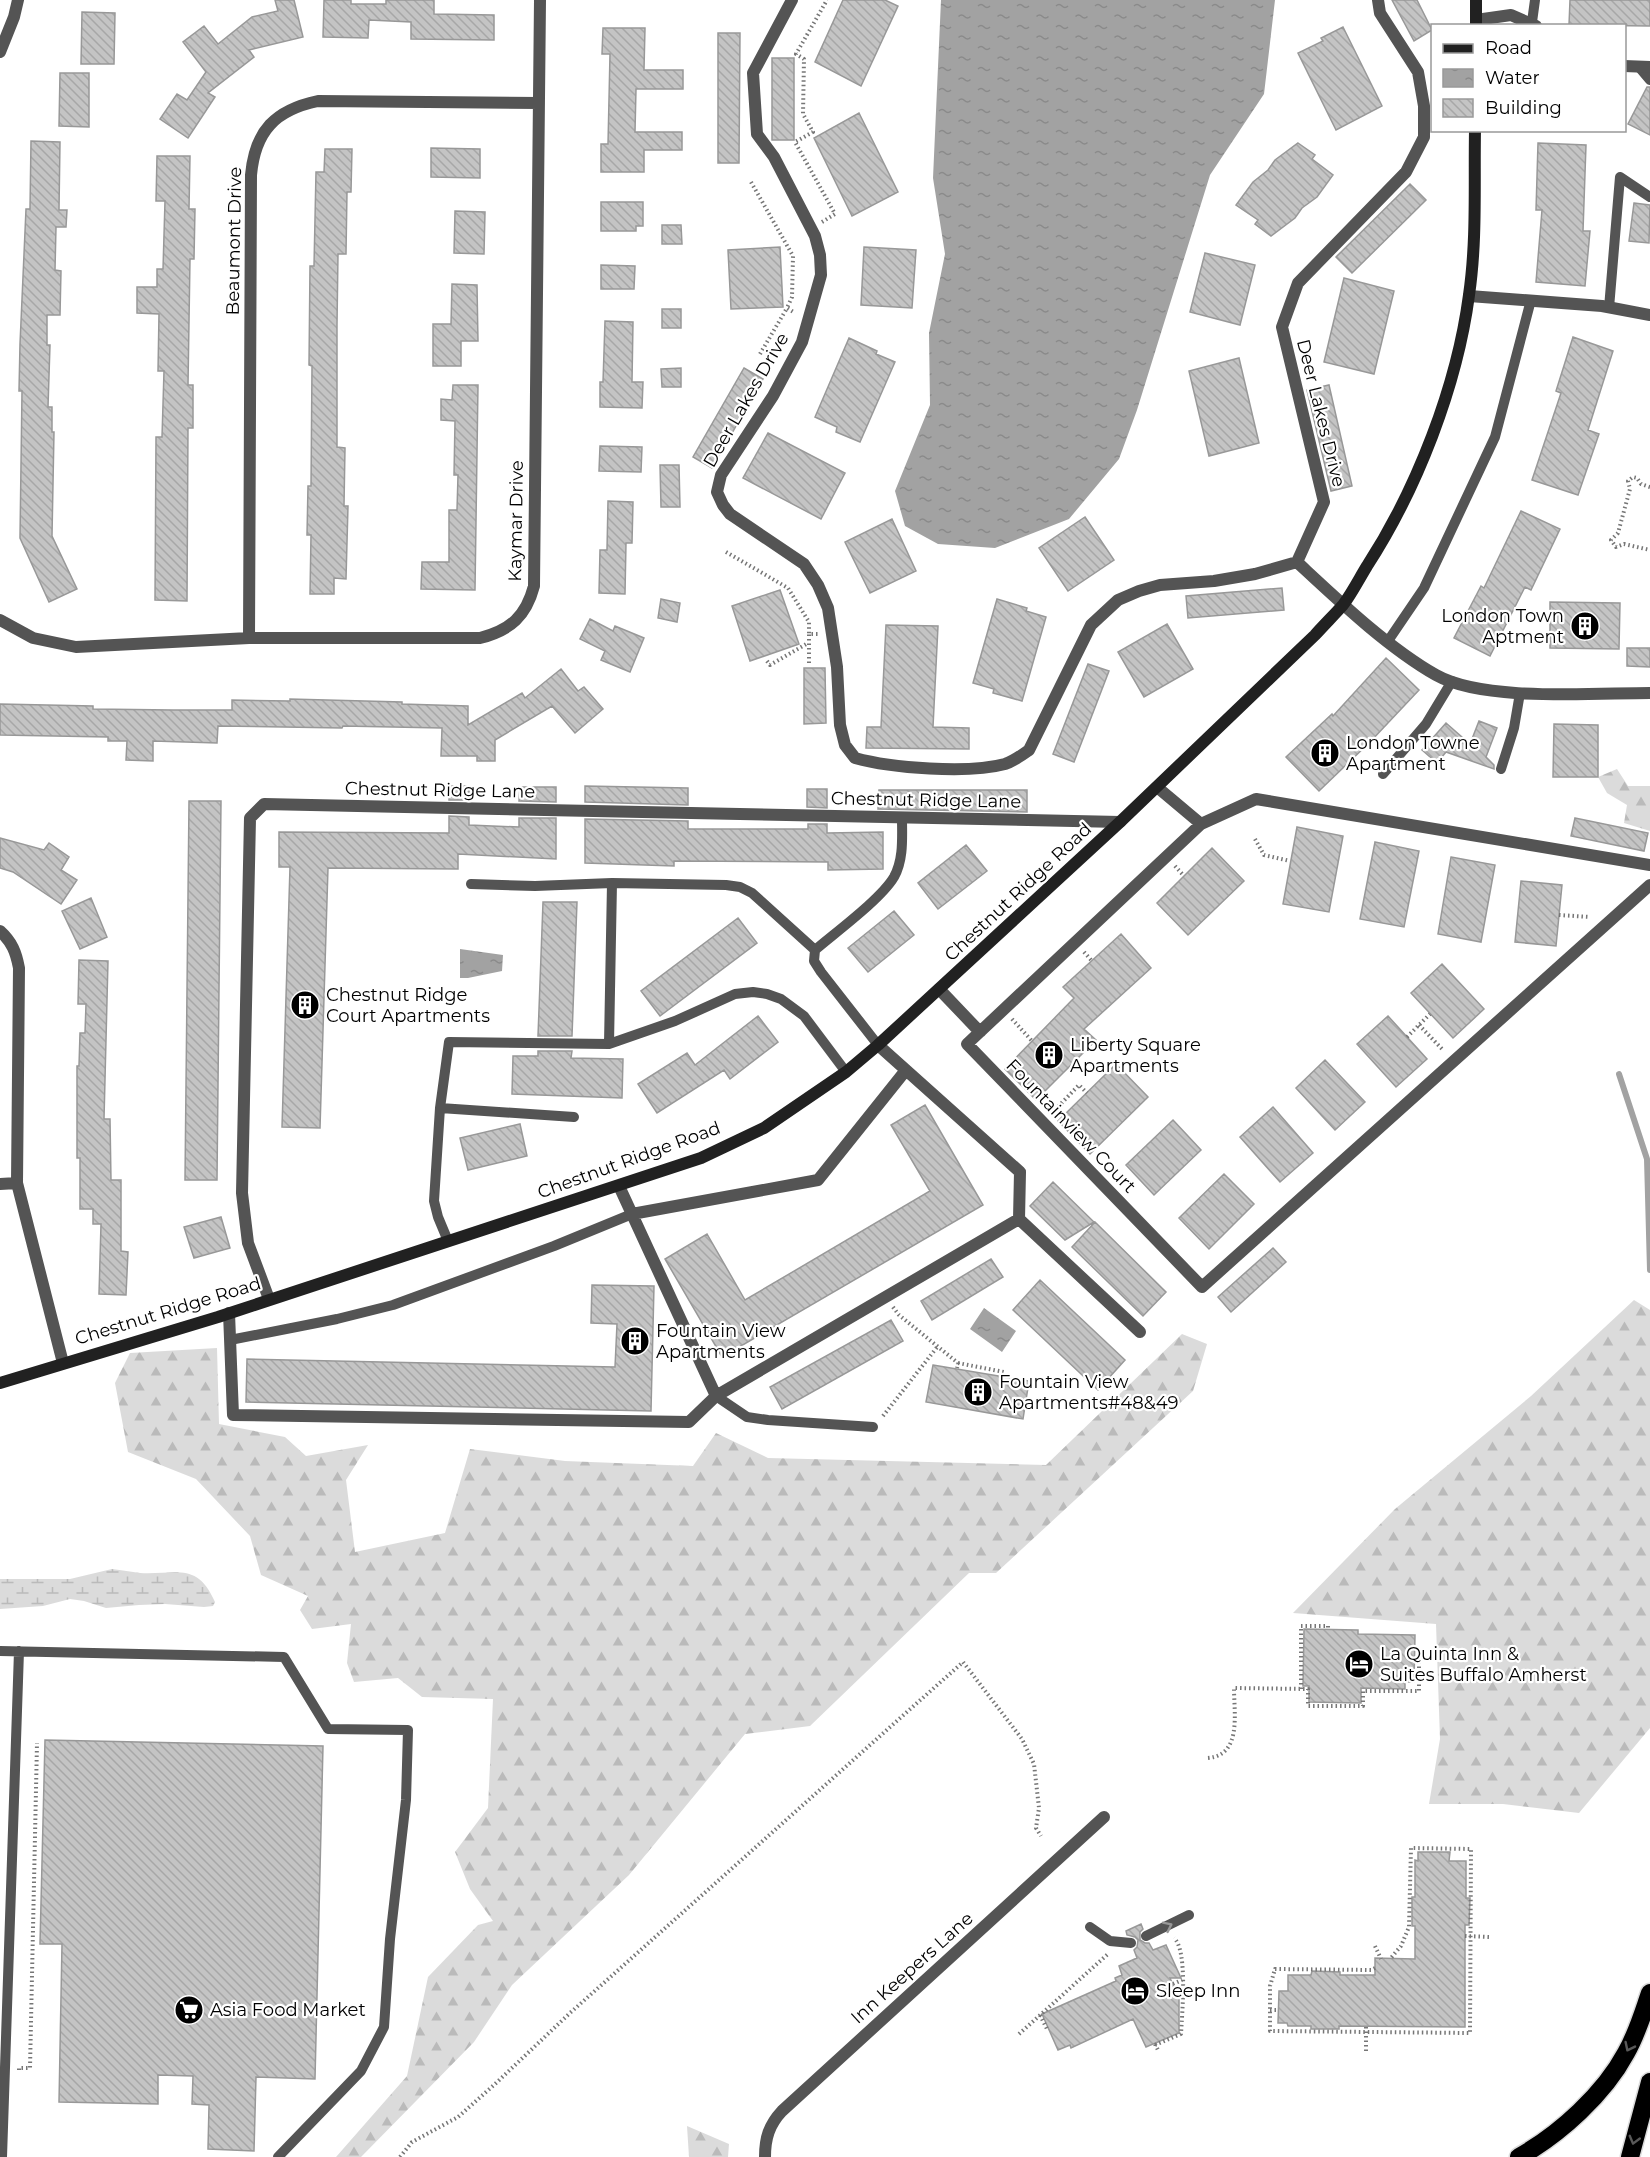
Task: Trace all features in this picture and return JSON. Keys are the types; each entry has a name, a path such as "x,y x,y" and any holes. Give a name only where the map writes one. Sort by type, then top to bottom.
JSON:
{"highway":[{"path":"1518,2157 1569,2120 1591,2101 1608,2080 1626,2053 1650,1993"},
{"path":"1630,2157 1650,2082"}],"street":[{"path":"0,52 18,0"},
{"name":"Kaymar Drive","path":"0,620 33,638 76,646 249,638 480,638 508,627 521,615 530,600 534,586 540,0"},
{"name":"Deer Lakes Drive","path":"792,0 753,73 757,134 774,157 815,236 820,255 821,275 802,342 773,396 721,475 717,492 730,514 804,564 818,585 828,609 837,667 840,725 844,745 855,758 897,767 963,768 1005,764 1029,750 1091,626 1118,600 1160,585 1214,581 1255,574 1297,562 1324,502 1282,327 1298,283 1406,172 1424,137 1424,106 1418,72 1380,13 1378,0"},
{"path":"1476,0 1476,23 1511,15 1534,24"},
{"path":"1626,66 1644,67"},
{"name":"Beaumont Drive","path":"249,638 251,175 253,157 259,140 282,114 298,105 318,101 539,103"},
{"name":"Chestnut Ridge Road","path":"0,1383 229,1313 701,1158 764,1128 846,1072 878,1045 1157,787 1315,635 1343,604 1388,534 1429,446 1457,354 1469,296 1474,248 1475,132"},
{"path":"1469,296 1609,308 1650,315"},
{"path":"1297,562 1388,641 1437,676 1470,687 1520,693 1650,693"},
{"path":"1157,787 1201,824"},
{"path":"939,989 980,1032 1201,824 1256,799 1650,865"},
{"name":"Chestnut Ridge Lane","path":"269,1299 248,1243 242,1193 250,818 264,804 1120,822"},
{"path":"1454,1061 1650,885"},
{"path":"0,931 16,952 19,968 17,1183 63,1363"},
{"name":"Fountainview Court","path":"980,1032 967,1044 1202,1287 1454,1061"},
{"path":"878,1045 1020,1172 1019,1219 1140,1332"},
{"path":"632,1214 819,1180 906,1070"},
{"path":"0,1184 17,1183"},
{"path":"619,1186 716,1396"},
{"path":"229,1313 233,1415 689,1422 716,1396 1019,1219"},
{"name":"Inn Keepers Lane","path":"765,2157 768,2131 773,2120 1104,1817"}],"lane":[{"path":"1534,24 1535,0"},
{"path":"1644,67 1650,80"},
{"path":"1609,308 1620,177 1650,196"},
{"path":"1388,641 1424,588 1495,437 1531,300"},
{"path":"1383,774 1426,724 1452,681"},
{"path":"1501,769 1514,728 1520,693"},
{"path":"878,1045 821,972 814,961 815,950 880,894 894,877 901,853 902,817"},
{"path":"471,884 535,886 612,883 740,887 752,893 815,950"},
{"path":"609,1044 612,883"},
{"path":"448,1241 434,1201 440,1108 449,1042 609,1044 675,1021 735,994 767,994 781,999 804,1016 846,1072"},
{"path":"440,1108 574,1117"},
{"path":"230,1340 337,1319 393,1305 554,1246 632,1214"},
{"path":"716,1396 747,1417 873,1427"},
{"path":"0,1651 284,1657 328,1729 408,1730 406,1800 390,1939 384,2027 361,2071 278,2157"},
{"path":"2,2157 19,1651"},
{"path":"1146,1936 1189,1915"},
{"path":"1090,1927 1110,1941 1131,1943"}],"path":[{"path":"810,228 835,214 795,142 813,132 803,114 804,59 796,54 827,0"},
{"path":"751,182 793,256 792,297 760,354"},
{"path":"787,308 809,320"},
{"path":"1650,487 1641,484 1637,478 1633,477 1628,481 1630,489 1618,533 1611,540 1616,547 1624,544 1650,549"},
{"path":"726,552 788,588 809,622 809,663"},
{"path":"809,634 832,635"},
{"path":"767,660 770,665 809,642"},
{"path":"1254,839 1264,855 1290,861"},
{"path":"1559,915 1612,919"},
{"path":"1004,1010 1032,1041"},
{"path":"1407,1037 1430,1014"},
{"path":"1419,1025 1454,1061"},
{"path":"1043,1122 1078,1085 1087,1094"},
{"path":"899,1315 958,1363 1004,1372 1003,1376"},
{"path":"883,1416 938,1346"},
{"path":"957,1368 958,1363"},
{"path":"1301,1689 1301,1626 1328,1626 1328,1629"},
{"path":"1208,1758 1225,1753 1232,1743 1234,1689 1308,1689 1308,1706 1331,1704 1363,1706 1363,1690 1419,1691 1419,1661 1414,1661"},
{"path":"400,2157 412,2142 458,2117 570,2013 963,1662 1022,1738 1035,1764 1040,1808 1036,1828 1041,1836"},
{"path":"19,2074 19,2068 30,2068 37,1743"},
{"path":"36,1807 44,1807"},
{"path":"1375,1968 1371,1970 1275,1969 1270,1986 1270,2031 1366,2029 1470,2032 1468,1936 1471,1849 1411,1848 1409,1927 1401,1946 1390,1959"},
{"path":"1468,1936 1490,1937"},
{"path":"1159,2052 1155,2044 1181,2034 1182,1955 1176,1939 1170,1938"},
{"path":"1375,1946 1381,1959"},
{"path":"1019,2034 1107,1953 1115,1955"},
{"path":"1173,1984 1182,1980"},
{"path":"1270,2010 1278,2010"},
{"path":"1040,2015 1048,2028"},
{"path":"1366,2029 1366,2051"}],"green space":[{"path":"1617,769 1628,786 1650,786 1650,831 1624,823 1627,805 1607,793 1598,777"},
{"path":"1634,1300 1650,1310 1650,1728 1579,1813 1503,1804 1429,1804 1440,1739 1436,1624 1293,1613 1395,1509 1531,1396"},
{"path":"1182,1334 1207,1344 1193,1391 996,1573 969,1573 810,1726 745,1734 629,1875 512,1985 474,2042 361,2157 336,2157 407,2076 428,1977 478,1925 493,1921 470,1889 455,1852 488,1808 493,1699 422,1697 398,1678 354,1682 347,1663 351,1624 312,1629 300,1610 308,1596 261,1575 250,1536 196,1479 128,1452 115,1383 130,1353 217,1348 219,1424 285,1437 306,1456 368,1445 346,1480 355,1552 445,1533 470,1449 565,1461 693,1466 716,1433 768,1458 1046,1465"},
{"path":"112,1569 140,1573 175,1572 193,1575 201,1580 215,1602 213,1606 204,1607 165,1604 106,1608 70,1599 43,1606 0,1609 0,1579 70,1579"},
{"path":"687,2126 729,2144 728,2157 689,2157"}],"water":[{"path":"941,0 1275,0 1264,94 1210,175 1137,410 1119,459 1069,519 995,548 938,544 905,526 895,491 930,405 929,333 945,254 933,178"},
{"path":"460,949 503,955 502,971 460,978"},
{"path":"984,1308 1016,1331 1002,1352 970,1329"}],"building":[{"path":"275,0 294,0 303,37 249,50 254,57 208,93 215,97 188,138 160,119 177,94 187,100 206,72 183,42 204,26 218,44 252,17 278,11"},
{"path":"324,0 351,0 351,4 386,4 386,0 434,0 434,14 494,15 494,40 411,39 411,22 369,20 368,38 323,37"},
{"path":"843,0 885,0 898,6 861,86 815,62"},
{"path":"1392,0 1417,0 1431,31 1414,41"},
{"path":"1570,0 1650,0 1650,26 1569,24"},
{"path":"82,12 115,13 114,64 81,64"},
{"path":"1343,27 1382,106 1336,130 1298,53 1323,41 1321,38"},
{"path":"603,28 645,28 644,70 683,70 683,89 636,89 635,132 682,132 682,150 644,150 644,172 601,172 601,144 608,144 610,54 602,54"},
{"path":"718,33 740,33 739,163 718,163"},
{"path":"772,58 794,58 794,140 772,140"},
{"path":"60,73 89,73 89,127 59,126"},
{"path":"1647,87 1650,87 1650,135 1628,124"},
{"path":"859,113 898,192 852,216 814,138"},
{"path":"31,141 60,142 59,210 67,210 66,227 56,227 55,270 61,271 60,315 47,315 47,345 50,345 48,407 52,407 52,432 54,432 52,536 77,589 49,602 20,538 22,391 19,391 20,344 26,209 30,209"},
{"path":"1298,143 1315,155 1312,159 1333,175 1317,197 1271,236 1255,224 1258,220 1236,205 1253,182 1268,170 1275,160"},
{"path":"1538,143 1586,145 1583,231 1590,231 1585,286 1536,282 1542,210 1536,210"},
{"path":"431,148 480,149 480,178 431,177"},
{"path":"325,149 352,149 351,192 347,192 346,254 338,254 337,325 337,447 345,448 344,506 348,506 346,579 334,578 334,594 310,594 311,535 307,535 308,486 311,486 310,266 314,266 316,172 324,172"},
{"path":"157,156 190,156 189,209 195,209 194,259 190,259 188,385 193,385 193,428 188,428 187,601 155,600 156,437 162,437 164,371 158,371 159,314 137,313 137,287 157,287 157,269 163,269 165,201 156,201"},
{"path":"1410,184 1426,200 1352,273 1336,257"},
{"path":"601,202 643,202 643,226 636,226 636,231 601,231"},
{"path":"1634,203 1650,205 1649,243 1629,241"},
{"path":"455,211 485,212 484,254 454,253"},
{"path":"662,225 681,225 682,244 662,244"},
{"path":"780,247 783,307 731,309 728,250"},
{"path":"864,247 916,250 912,308 861,305"},
{"path":"1205,253 1255,265 1240,325 1190,312"},
{"path":"601,265 635,266 634,289 601,289"},
{"path":"1344,278 1394,291 1374,374 1324,362"},
{"path":"452,284 477,285 478,341 461,341 461,366 433,366 433,324 451,324"},
{"path":"662,309 681,309 681,328 662,328"},
{"path":"605,321 633,322 632,382 643,382 642,408 600,407"},
{"path":"1573,337 1613,351 1588,430 1599,434 1578,495 1532,480 1561,393 1556,391"},
{"path":"849,338 895,362 860,442 836,432 837,427 815,417"},
{"path":"1239,358 1259,443 1209,456 1189,371"},
{"path":"681,368 681,387 662,387 661,369"},
{"path":"744,368 763,379 712,468 693,457"},
{"path":"453,385 478,385 475,590 421,589 422,562 449,562 449,510 457,510 458,475 454,475 455,421 441,420 441,399 452,400"},
{"path":"1329,385 1352,486 1331,491 1307,390"},
{"path":"768,433 845,473 821,519 743,478"},
{"path":"600,446 642,447 641,472 599,471"},
{"path":"660,465 679,465 680,507 661,507"},
{"path":"608,501 633,502 632,543 626,543 625,594 599,593 600,550 607,550"},
{"path":"1521,511 1560,529 1531,590 1525,587 1490,656 1454,638 1481,586 1484,588"},
{"path":"1085,517 1114,560 1068,591 1039,548"},
{"path":"892,519 916,571 870,593 845,542"},
{"path":"1282,588 1284,610 1188,618 1186,596"},
{"path":"780,590 799,644 750,661 732,606"},
{"path":"661,599 680,603 677,622 658,618"},
{"path":"997,599 1027,608 1026,611 1046,617 1022,701 993,693 994,689 973,683"},
{"name":"London Town Aptment","path":"1550,602 1620,603 1619,649 1550,648"},
{"path":"590,619 613,631 615,626 644,638 630,672 601,660 605,651 580,639"},
{"path":"1167,624 1193,669 1144,697 1118,652"},
{"path":"886,625 938,626 933,727 969,728 969,749 866,748 867,727 881,727"},
{"path":"1627,648 1650,648 1650,667 1627,666"},
{"path":"1386,658 1419,690 1319,791 1286,757 1332,714 1333,716"},
{"path":"1088,664 1109,671 1074,762 1053,754"},
{"path":"804,668 825,668 826,723 804,724"},
{"path":"561,669 578,691 584,687 603,709 575,733 552,706 495,740 495,761 477,761 477,756 441,756 442,728 218,726 217,743 153,741 153,761 126,760 127,741 108,741 108,737 0,735 0,704 93,706 93,709 232,710 232,700 402,702 402,704 468,706 468,725 522,693 525,698"},
{"path":"1479,721 1497,728 1486,757 1494,765 1494,769 1446,752 1437,763 1422,750 1446,723 1470,744"},
{"path":"1554,724 1598,725 1598,777 1553,777"},
{"path":"449,786 469,786 469,800 449,800"},
{"path":"585,786 688,788 688,805 585,802"},
{"path":"520,787 556,787 556,802 519,801"},
{"path":"807,789 827,789 827,808 807,807"},
{"path":"879,790 1027,790 1027,812 878,809"},
{"path":"189,801 221,801 217,1180 185,1180"},
{"path":"449,816 469,817 469,825 519,827 519,818 556,818 556,859 458,854 458,869 328,868 320,1128 282,1127 290,867 279,867 279,832 449,833"},
{"path":"1575,818 1648,833 1644,851 1571,836"},
{"path":"585,819 688,821 688,829 808,829 808,824 827,824 827,833 883,832 883,869 828,870 828,862 674,861 674,866 585,863"},
{"path":"1297,827 1343,836 1329,912 1283,904"},
{"path":"0,838 44,850 49,843 69,857 61,870 77,880 61,904 13,872 0,868"},
{"path":"1375,842 1419,851 1404,927 1360,919"},
{"path":"966,845 987,871 938,909 918,883"},
{"path":"1212,848 1244,881 1188,935 1157,903"},
{"path":"1451,857 1495,865 1481,942 1438,934"},
{"path":"1521,881 1562,885 1556,946 1515,942"},
{"path":"91,898 107,937 80,949 62,911"},
{"name":"Chestnut Ridge Court Apartments","path":"543,902 577,902 572,1036 538,1036"},
{"path":"894,911 914,935 868,972 848,948"},
{"path":"738,918 757,943 660,1016 641,991"},
{"path":"1121,934 1151,968 1084,1029 1096,1040 1036,1100 1005,1069 1074,998 1063,987"},
{"path":"79,960 108,961 104,1119 110,1119 111,1180 121,1180 121,1251 128,1252 126,1295 99,1294 101,1224 93,1224 93,1209 80,1209 80,1158 77,1158 77,1066 79,1066 80,1033 85,1033 86,1004 78,1004"},
{"path":"1442,964 1484,1009 1453,1038 1411,993"},
{"path":"758,1016 778,1042 730,1079 724,1070 657,1113 638,1084 687,1053 695,1065"},
{"path":"1388,1016 1427,1059 1396,1087 1357,1044"},
{"name":"Chestnut Ridge Court Apartments","path":"538,1051 572,1051 571,1058 623,1059 622,1098 512,1094 513,1056 538,1056"},
{"path":"1325,1060 1365,1102 1335,1130 1296,1088"},
{"name":"Liberty Square Apartments","path":"1116,1064 1148,1097 1090,1154 1058,1121"},
{"name":"Fountain View Apartments","path":"925,1105 983,1205 722,1357 665,1259 707,1234 745,1300 930,1191 891,1125"},
{"path":"1273,1107 1313,1153 1280,1182 1240,1137"},
{"name":"Liberty Square Apartments","path":"1173,1120 1201,1150 1154,1195 1126,1165"},
{"path":"520,1124 527,1156 468,1170 460,1138"},
{"path":"1224,1174 1254,1204 1209,1249 1179,1218"},
{"path":"1053,1182 1094,1222 1065,1240 1030,1206"},
{"path":"221,1217 230,1248 194,1258 184,1227"},
{"path":"1095,1222 1166,1292 1143,1316 1072,1247"},
{"path":"1273,1248 1286,1262 1231,1312 1218,1297"},
{"path":"991,1259 1003,1277 932,1320 921,1301"},
{"path":"1040,1280 1125,1360 1098,1390 1013,1310"},
{"name":"Fountain View Apartments","path":"592,1285 654,1286 651,1411 246,1402 247,1359 615,1367 617,1324 591,1323"},
{"path":"891,1320 903,1341 782,1409 770,1387"},
{"name":"Fountain View Apartments#48&49","path":"933,1365 1029,1381 1023,1419 926,1402"},
{"name":"La Quinta Inn & Suites Buffalo Amherst","path":"1304,1629 1358,1630 1358,1634 1415,1635 1414,1682 1405,1682 1405,1689 1361,1688 1361,1703 1309,1702 1309,1686 1303,1686"},
{"name":"Asia Food Market","path":"45,1740 323,1746 315,2079 256,2077 254,2151 208,2149 209,2105 192,2104 193,2076 158,2075 158,2104 59,2102 62,1944 40,1944"},
{"path":"1418,1852 1450,1852 1449,1861 1466,1861 1466,1898 1470,1898 1469,1925 1465,1925 1465,2027 1339,2026 1339,2029 1311,2029 1311,2026 1288,2026 1287,2023 1278,2023 1279,1991 1288,1991 1288,1975 1311,1975 1312,1971 1340,1972 1340,1975 1375,1975 1375,1958 1415,1959 1412,1897 1415,1897 1415,1860 1418,1861"},
{"name":"Sleep Inn","path":"1141,1924 1143,1929 1140,1932 1140,1940 1149,1943 1153,1950 1166,1945 1181,1978 1170,1978 1179,1999 1179,2033 1146,2047 1133,2019 1071,2048 1070,2045 1058,2050 1042,2014 1116,1981 1115,1978 1122,1975 1119,1966 1137,1958 1134,1950 1138,1940 1127,1935 1126,1931"}],"waterway":[{"path":"1619,1074 1647,1159 1650,1270"}],"place":[{"name":"London Town Aptment","path":"1585,626"},
{"name":"London Towne Apartment","path":"1325,753"},
{"name":"Chestnut Ridge Court Apartments","path":"305,1005"},
{"name":"Liberty Square Apartments","path":"1049,1055"},
{"name":"Fountain View Apartments","path":"635,1341"},
{"name":"Fountain View Apartments#48&49","path":"978,1392"},
{"name":"La Quinta Inn & Suites Buffalo Amherst","path":"1359,1664"},
{"name":"Sleep Inn","path":"1135,1991"},
{"name":"Asia Food Market","path":"189,2010"}]}
